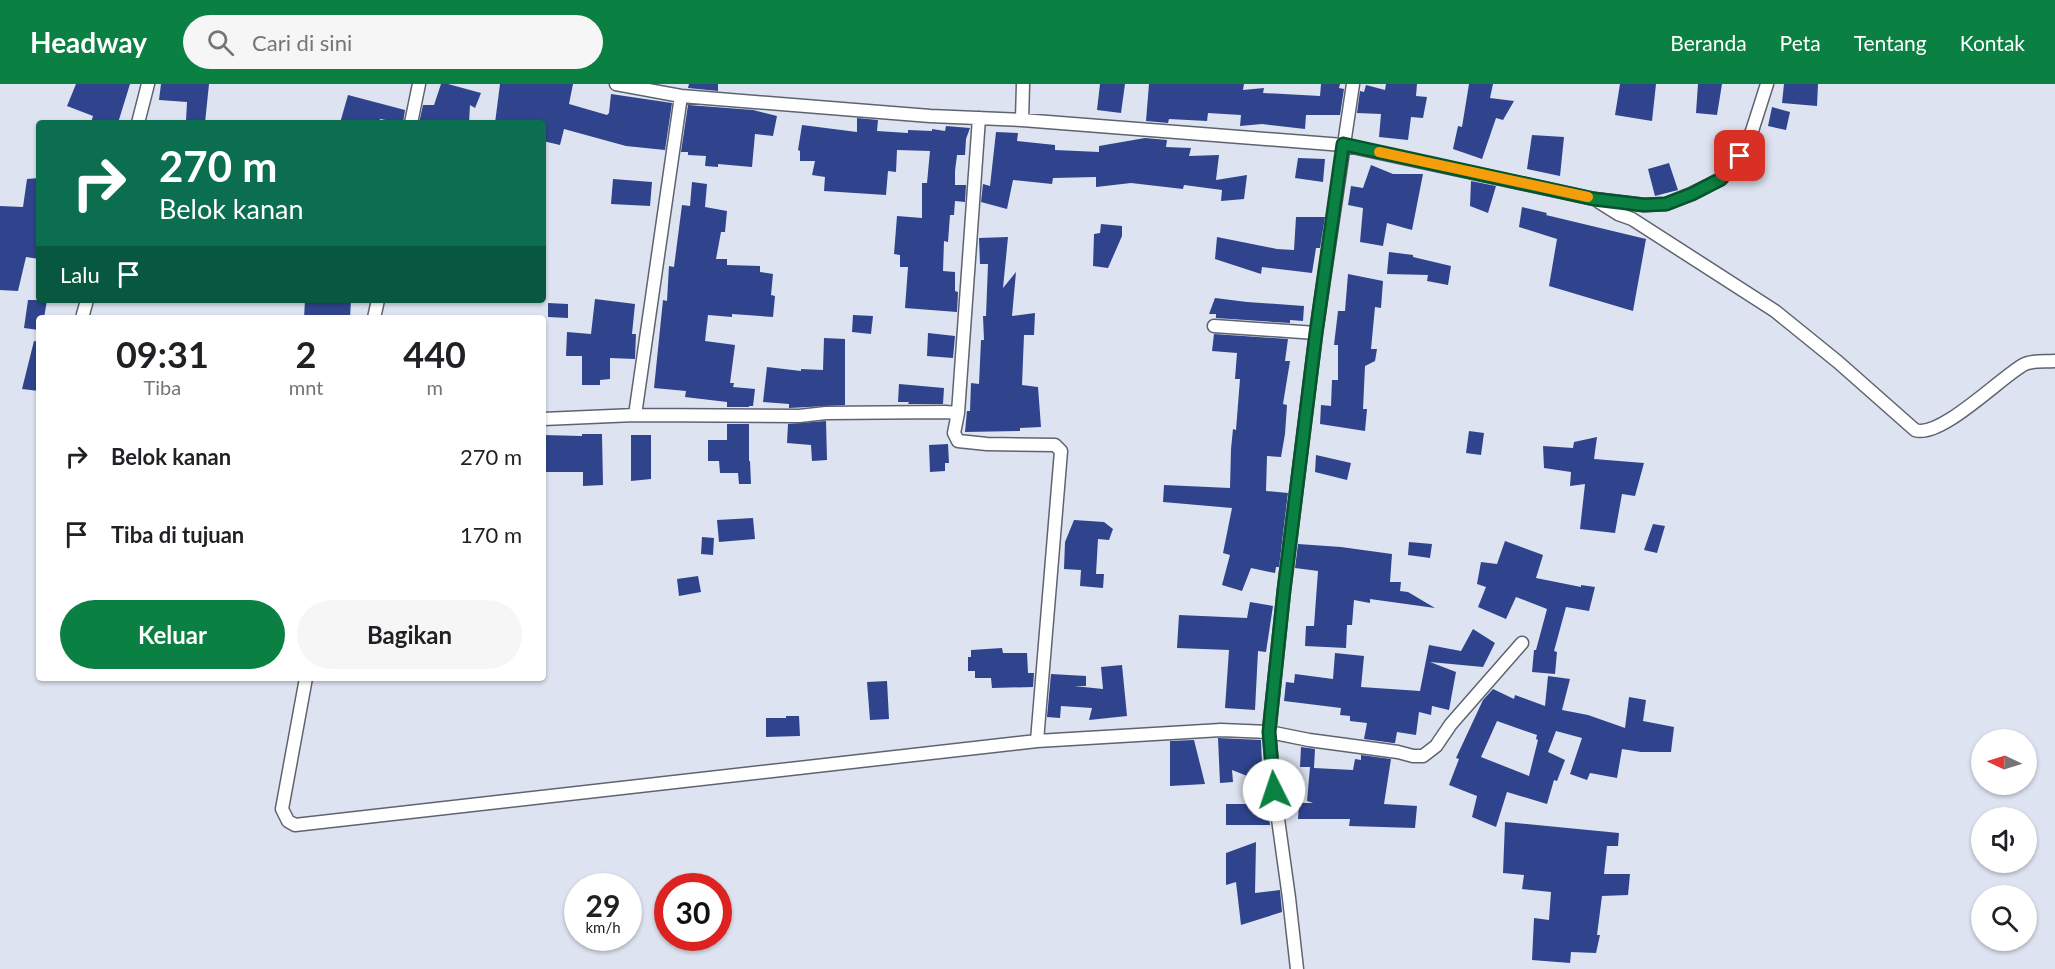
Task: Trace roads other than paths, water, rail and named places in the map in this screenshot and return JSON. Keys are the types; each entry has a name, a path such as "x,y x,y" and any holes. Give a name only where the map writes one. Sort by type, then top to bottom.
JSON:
{"street":[{"path":"139,120 148,84"},
{"path":"412,120 419,84"},
{"path":"616,84 681,96 930,116 1022,120 1343,144 1594,199 1629,204 1666,204 1721,179 1740,156 1752,131 1767,84"},
{"path":"1022,120 1023,84"},
{"path":"1297,969 1274,790 1269,732 1285,578 1316,333 1353,84"},
{"path":"635,415 681,96"},
{"path":"979,118 958,413 954,433 958,441 987,444 1055,445 1061,451 1037,741"},
{"path":"1594,199 1618,214 1632,219 1775,311 1838,362 1915,430 1925,432 1964,410 2025,363 2055,361"},
{"path":"1214,326 1316,333"},
{"path":"546,419 635,415 799,416 826,413 958,413"},
{"path":"305,681 282,809 285,817 295,825 1037,741 1221,730 1269,732 1423,756 1436,746 1451,724 1522,643"}]}
